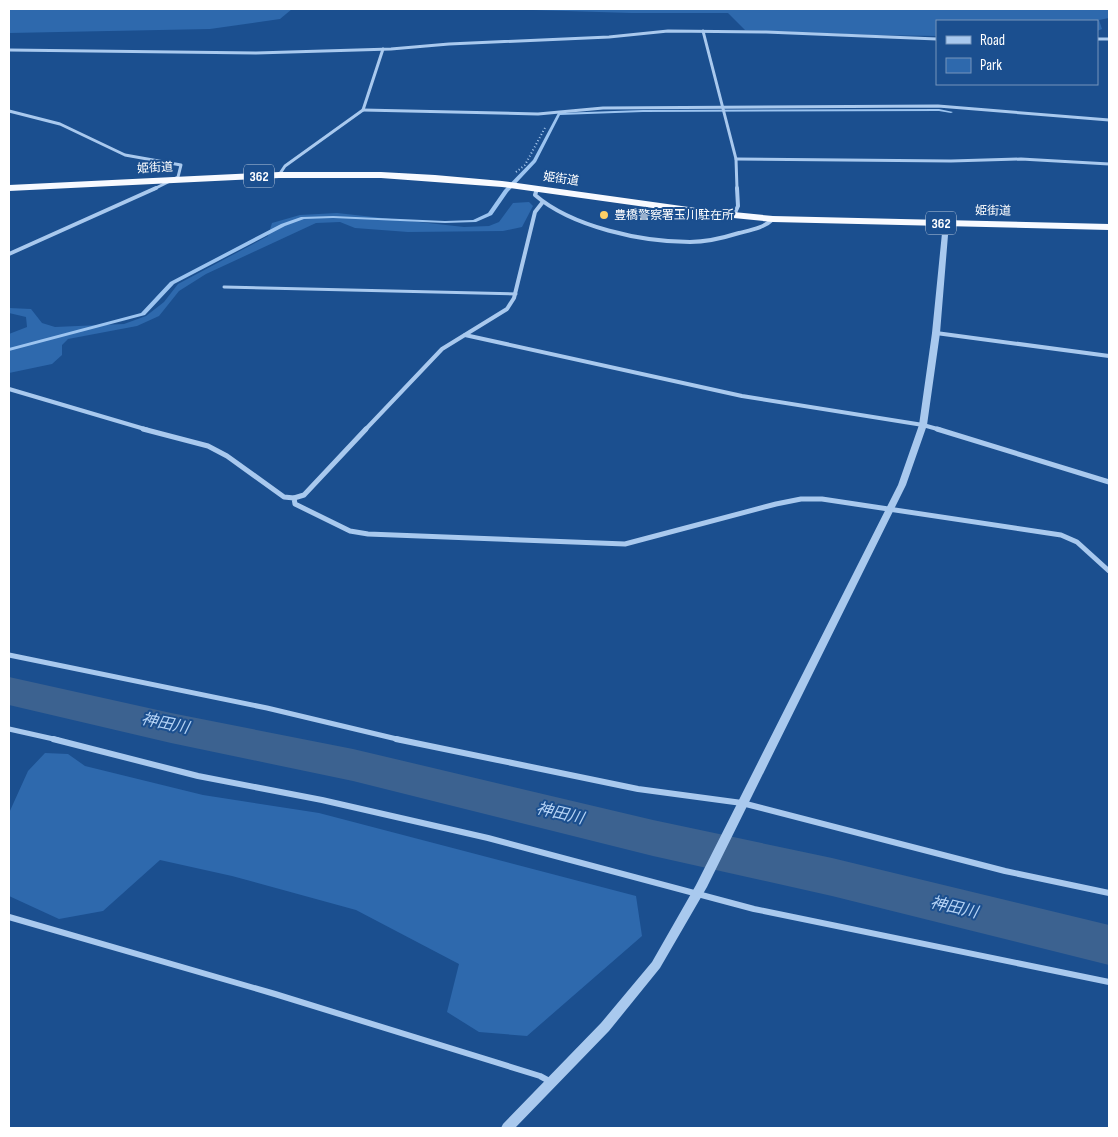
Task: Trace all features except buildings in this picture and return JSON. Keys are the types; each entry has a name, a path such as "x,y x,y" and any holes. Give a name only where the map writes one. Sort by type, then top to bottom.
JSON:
{"highway":[{"name":"姫街道","path":"9,188 279,175 381,175 509,185 773,219 1109,227"}],"street":[{"path":"9,50 232,54 383,49 459,43 567,40 668,31 936,39"},
{"path":"703,31 736,159 738,206 734,215"},
{"path":"279,175 285,166 363,110 383,49"},
{"path":"363,110 551,113 602,108 723,110 967,107 1109,120"},
{"path":"9,111 60,124 125,156 181,165 178,177 121,206 9,254"},
{"path":"736,159 951,161 1021,159 1109,164"},
{"path":"537,189 535,195 542,203 568,216 635,236 675,242 709,240 766,226 773,219"},
{"path":"9,389 131,426 208,446 227,456 284,497 294,498 304,495 442,349 507,309 516,294 535,212 542,203"},
{"path":"507,1128 605,1027 656,965 698,891 902,485 923,425 936,334 946,223"},
{"path":"936,334 1109,356"},
{"path":"465,335 742,396 923,425 1109,482"},
{"path":"294,498 296,504 350,531 377,534 604,544 625,544 648,539 776,504 801,499 822,499 1061,535 1078,542 1109,571"},
{"path":"9,655 267,708 452,752 638,789 742,803 1005,871 1109,893"},
{"path":"9,729 198,776 322,800 488,838 698,891 774,913 1109,982"},
{"path":"9,917 113,945 419,1037 540,1076 552,1083"}],"lane":[{"path":"224,287 516,294"}],"path":[{"path":"509,185 525,165 551,118 551,113"}],"green space":[{"path":"9,9 292,9 280,19 210,29 9,33"},
{"path":"500,9 1109,9 1109,18 1099,20 1102,29 1098,31 1098,20 936,20 936,36 745,30 728,13 631,13"},
{"path":"529,202 533,206 522,227 503,231 408,232 355,228 340,222 316,223 206,274 179,291 159,316 137,326 68,339 62,345 62,355 52,364 9,373 9,334 27,327 26,317 9,313 9,308 31,309 42,323 55,327 124,324 146,316 164,302 178,284 268,236 272,223 300,215 337,213 464,227 489,226 499,222 513,203"},
{"path":"45,753 68,754 85,766 203,795 319,813 636,896 642,936 527,1036 479,1032 447,1012 459,964 356,910 232,876 160,860 103,911 59,919 9,896 9,813 28,771"}],"waterway":[{"path":"9,350 143,314 172,283 283,225 303,218 333,217 445,222 474,221 490,214 506,191 535,161 559,114 643,111 939,110 951,112"},
{"name":"神田川","path":"9,691 171,728 353,765 653,838 832,877 1109,945"}],"place":[{"name":"豊橋警察署玉川駐在所","path":"604,215"}]}
